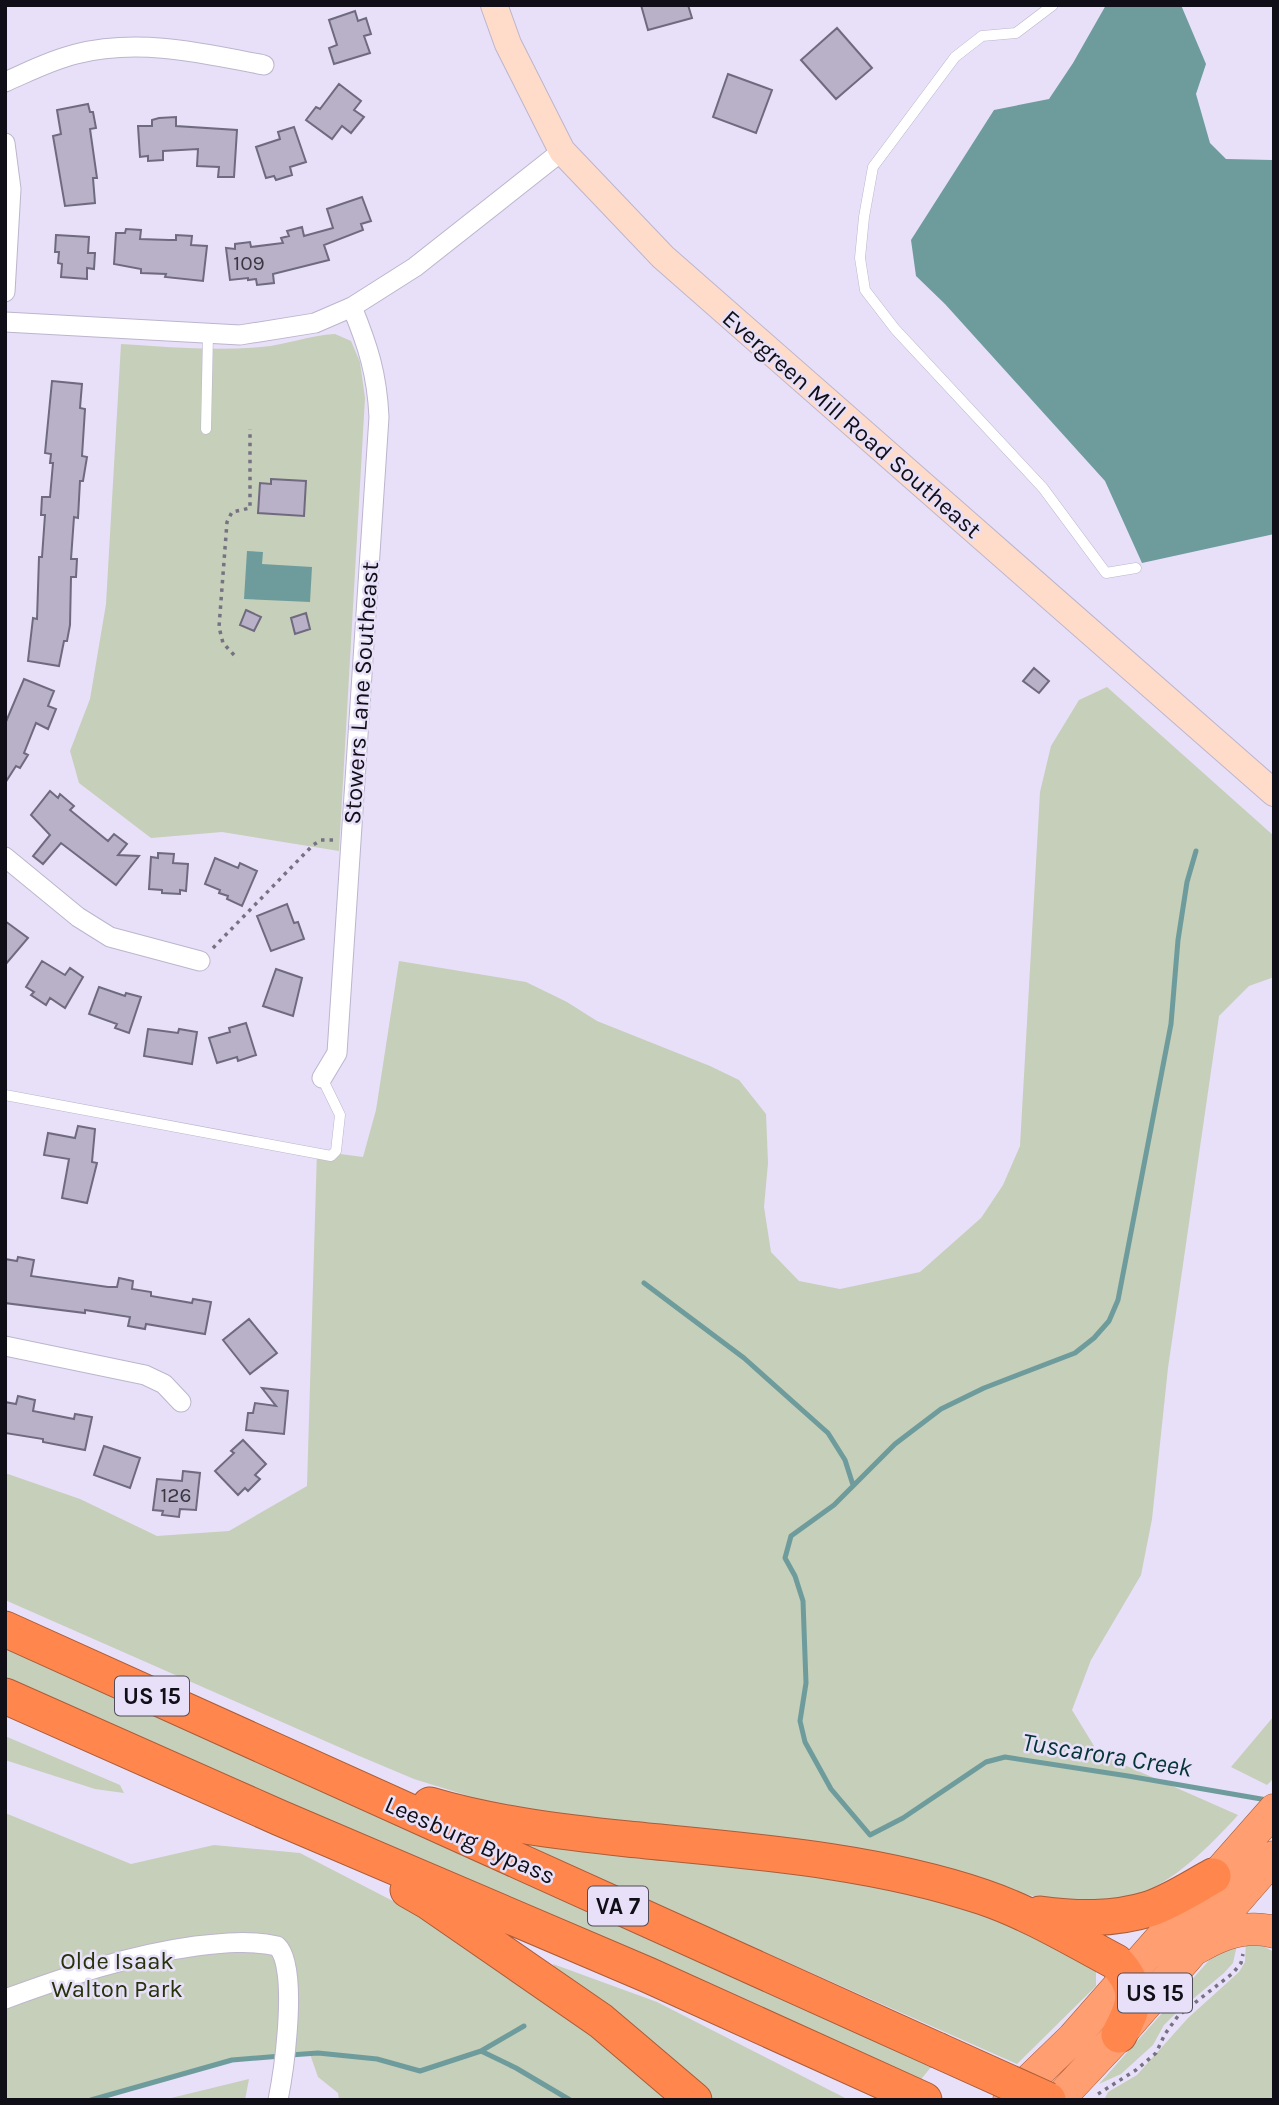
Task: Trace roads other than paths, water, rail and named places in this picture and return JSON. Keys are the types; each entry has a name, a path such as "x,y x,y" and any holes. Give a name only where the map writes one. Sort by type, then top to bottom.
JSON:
{"highway":[{"name":"Leesburg Bypass","path":"5,1629 1048,2100"},
{"name":"US 15","path":"5,1696 279,1818 648,1975 917,2096"},
{"path":"299,1763 403,1797 492,1819 558,1831 869,1869 928,1881 1020,1910 1073,1918 1121,1916 1226,1886"},
{"name":"US 15","path":"1058,2100 1119,2035 1190,1952 1226,1886 1270,1815"},
{"path":"279,1818 429,1902 601,2021 694,2100"},
{"name":"US 15","path":"1226,1886 1274,1857"},
{"path":"1226,1886 1274,1926"},
{"path":"1009,2100 1073,2038 1128,1975 1226,1886"},
{"path":"1020,1910 1116,1962 1128,1975 1133,2002 1119,2035"},
{"path":"1190,1952 1225,1934 1257,1929 1274,1932"}],"main road":[{"name":"Evergreen Mill Road Southeast","path":"494,5 508,44 562,151 672,266 1274,793"}],"street":[{"path":"5,82 76,54 125,47 172,48 264,65"},
{"path":"5,143 11,189 5,292"},
{"path":"5,322 208,335 240,335 315,323 352,307 415,267 562,151"},
{"name":"Stowers Lane Southeast","path":"322,1078 337,1053 379,416 377,382 364,335 352,307"},
{"path":"5,857 78,917 110,937 200,961"},
{"path":"5,1346 145,1375 164,1384 181,1402"},
{"path":"5,1999 135,1956 230,1942 276,1946 286,1959 288,1986 286,2036 278,2100"}],"lane":[{"path":"1053,5 1016,33 982,36 955,57 873,167 860,258 865,290 888,319 1043,488 1106,573 1136,568"},
{"path":"206,429 208,335"},
{"path":"5,1095 331,1156 336,1151 340,1115 322,1078"}],"waterway":[{"path":"1196,851 1187,882 1178,940 1171,1024 1118,1300 1109,1321 1075,1353 984,1388 941,1409 895,1444 834,1505 791,1536 785,1558 795,1576 803,1601 806,1683 800,1721 805,1742 831,1789 870,1835 903,1818 986,1762 1005,1757 1267,1800"},
{"path":"644,1283 744,1358 828,1433 845,1460 853,1485"},
{"name":"Tuscarora Creek","path":"290,2055 318,2053 377,2059 420,2071 481,2051 524,2026"},
{"path":"481,2051 570,2100"},
{"name":"Tuscarora Creek","path":"91,2100 232,2060 281,2056"}],"park label":[{"name":"Olde Isaak Walton Park","path":"117,1975"}]}
